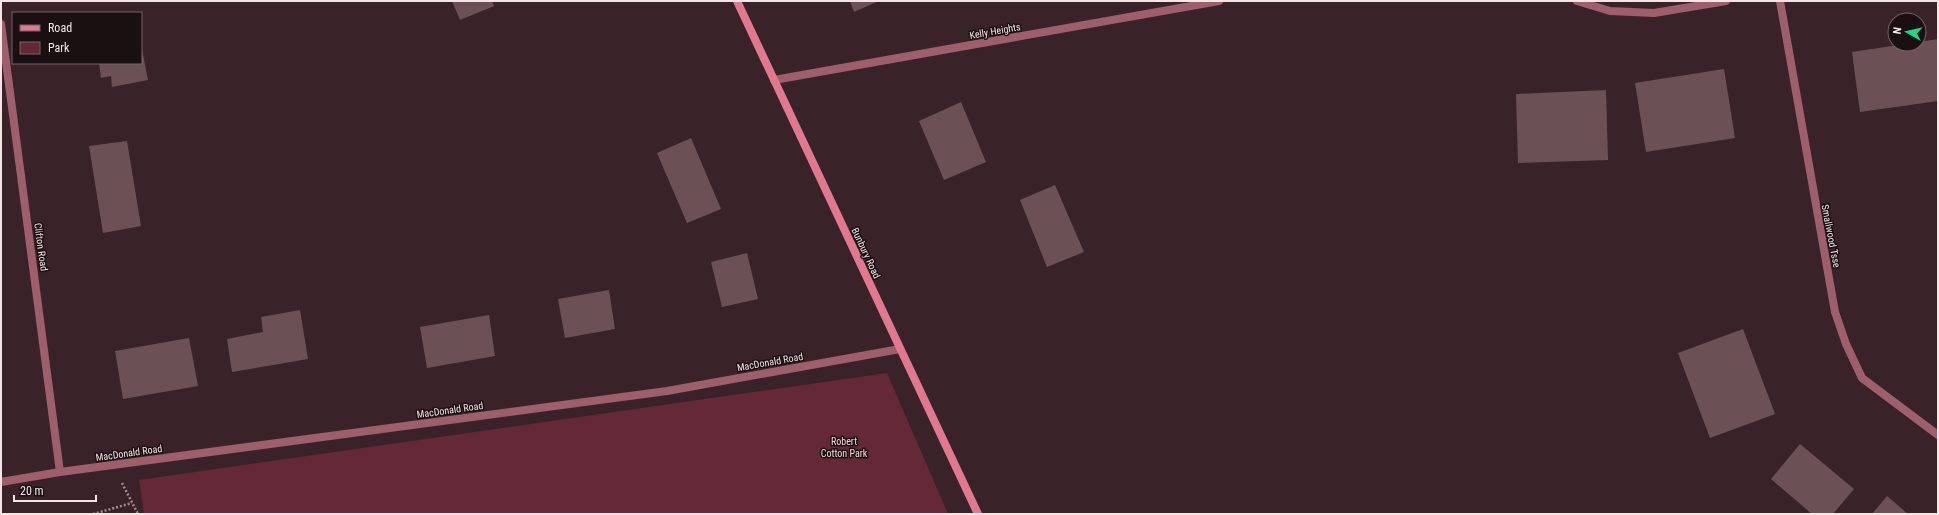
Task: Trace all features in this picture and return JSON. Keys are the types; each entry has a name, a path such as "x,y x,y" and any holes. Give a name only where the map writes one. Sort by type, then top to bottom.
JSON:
{"main road":[{"name":"Bunbury Road","path":"737,1 978,514"}],"street":[{"name":"Kelly Heights","path":"774,80 1219,1"},
{"path":"1577,1 1610,11 1654,13 1726,1"},
{"name":"Smallwood Tsse","path":"1780,1 1835,312 1846,344 1862,378 1938,434"},
{"name":"Clifton Road","path":"1,24 60,472"},
{"name":"MacDonald Road","path":"1,482 60,472 667,391 900,349"}],"path":[{"path":"93,514 132,503 138,514"}],"green space":[{"name":"Robert Cotton Park","path":"887,373 948,514 144,514 139,480"}],"building":[{"path":"452,1 492,1 494,6 460,20"},
{"path":"850,1 879,1 854,12"},
{"path":"1938,39 1938,101 1860,112 1852,52 1887,47 1887,52 1927,52 1927,41"},
{"path":"142,49 148,80 112,87 111,76 101,78 99,64 142,64"},
{"path":"1724,69 1735,138 1646,152 1635,83"},
{"path":"1606,90 1608,160 1518,163 1516,94"},
{"path":"961,102 986,162 944,180 919,121"},
{"path":"691,138 721,209 687,223 657,153"},
{"path":"127,141 141,226 103,233 89,146"},
{"path":"1055,185 1084,252 1047,267 1020,200"},
{"path":"747,253 758,299 722,307 711,262"},
{"path":"609,290 615,329 565,338 558,299"},
{"path":"300,310 308,359 232,372 227,339 263,332 261,317"},
{"path":"489,315 495,356 427,368 420,327"},
{"path":"1743,329 1775,414 1710,438 1678,353"},
{"path":"189,338 198,386 123,399 115,351"},
{"path":"1800,444 1854,489 1833,514 1812,514 1771,479"},
{"path":"1887,496 1908,514 1872,514"}]}
